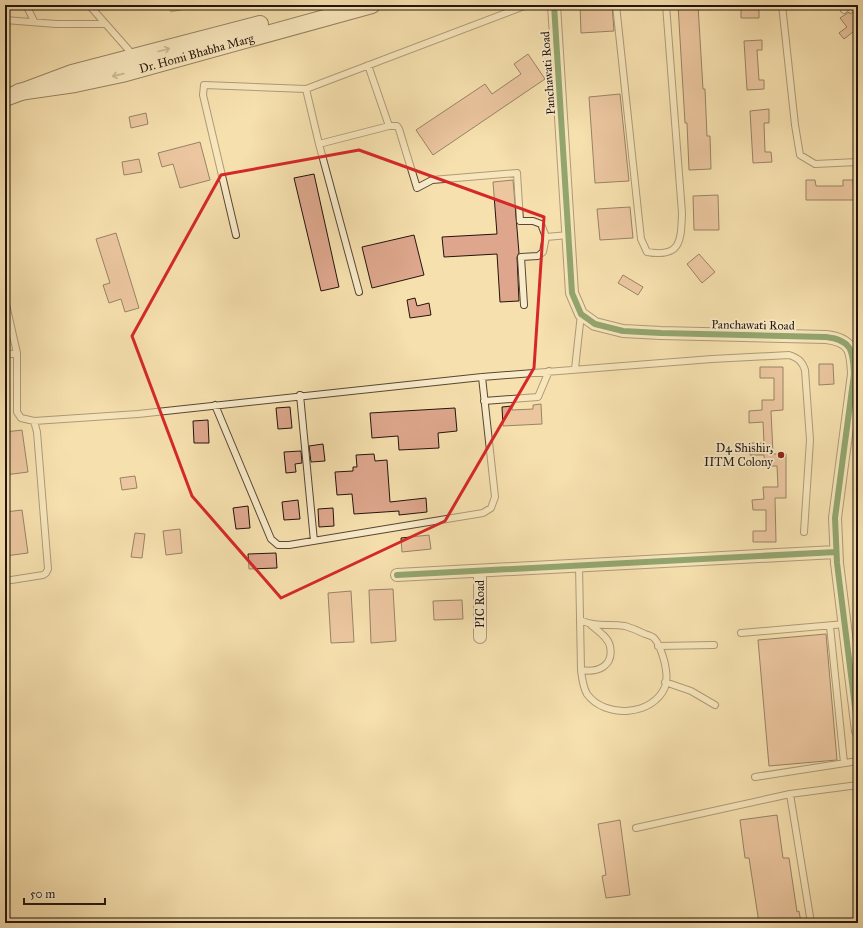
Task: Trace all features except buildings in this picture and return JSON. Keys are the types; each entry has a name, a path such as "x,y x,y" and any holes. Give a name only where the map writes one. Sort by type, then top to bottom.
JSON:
{"main road":[{"name":"Dr. Homi Bhabha Marg","path":"12,95 75,84 330,5"},
{"name":"Dr. Homi Bhabha Marg","path":"142,62 372,5"}],"street":[{"name":"Panchawati Road","path":"554,5 572,294 581,314 595,324 623,331 826,337 840,339 849,346 853,359 854,374 835,518 836,552 858,731"},
{"path":"397,575 836,552"},
{"name":"PIC Road","path":"480,571 480,637"}],"lane":[{"path":"26,5 34,21"},
{"path":"89,5 105,24 142,62"},
{"path":"236,235 203,95 204,85 306,89 527,5"},
{"path":"616,5 641,239 647,252 657,254 669,253 677,246 681,238 682,213 682,187 666,5"},
{"path":"782,5 794,125 800,155 807,161 815,164 858,162"},
{"path":"5,20 34,21 56,24 105,24"},
{"path":"368,65 389,126"},
{"path":"306,89 319,144 359,292"},
{"path":"319,144 389,126 397,126 418,188 432,180 517,173 520,221 533,221 541,224 546,236 543,252 538,256 521,257 524,305"},
{"path":"546,236 569,235"},
{"path":"5,300 17,353 17,412 21,418 34,421 138,414 300,395 549,371 773,355 797,358 802,363 805,370 810,440 804,532"},
{"path":"575,370 581,314"},
{"path":"5,355 17,353"},
{"path":"484,401 538,396 549,371"},
{"path":"215,405 270,539 276,544 281,545 314,541 483,513 491,508 495,497 482,377"},
{"path":"300,395 314,541"},
{"path":"5,581 43,575 46,573 48,568 37,432 34,421"},
{"path":"579,566 581,670 582,683 588,694 594,701 607,708 628,711 642,708 654,701 665,687 666,670 658,646 653,637 624,626 590,625"},
{"path":"580,620 599,631 610,644 610,654 607,664 600,670 592,672 581,670"},
{"path":"741,633 846,624"},
{"path":"830,626 844,763"},
{"path":"658,646 714,645"},
{"path":"666,682 692,691 715,705"},
{"path":"755,777 858,761"},
{"path":"636,828 790,794 858,785"},
{"path":"790,794 811,923"}],"highlighted area":[{"path":"359,150 544,217 534,368 445,521 281,598 192,496 132,336 221,175"}],"green space":[{"path":"166,5 203,5 171,12"}],"cycle path":[{"path":"554,5 572,293 581,314 595,324 623,331 826,337 846,344 852,353 854,374 835,518 837,563 858,731"},
{"path":"397,575 836,552"}],"place":[{"name":"D4 Shishir, IITM Colony","path":"781,455"}]}
